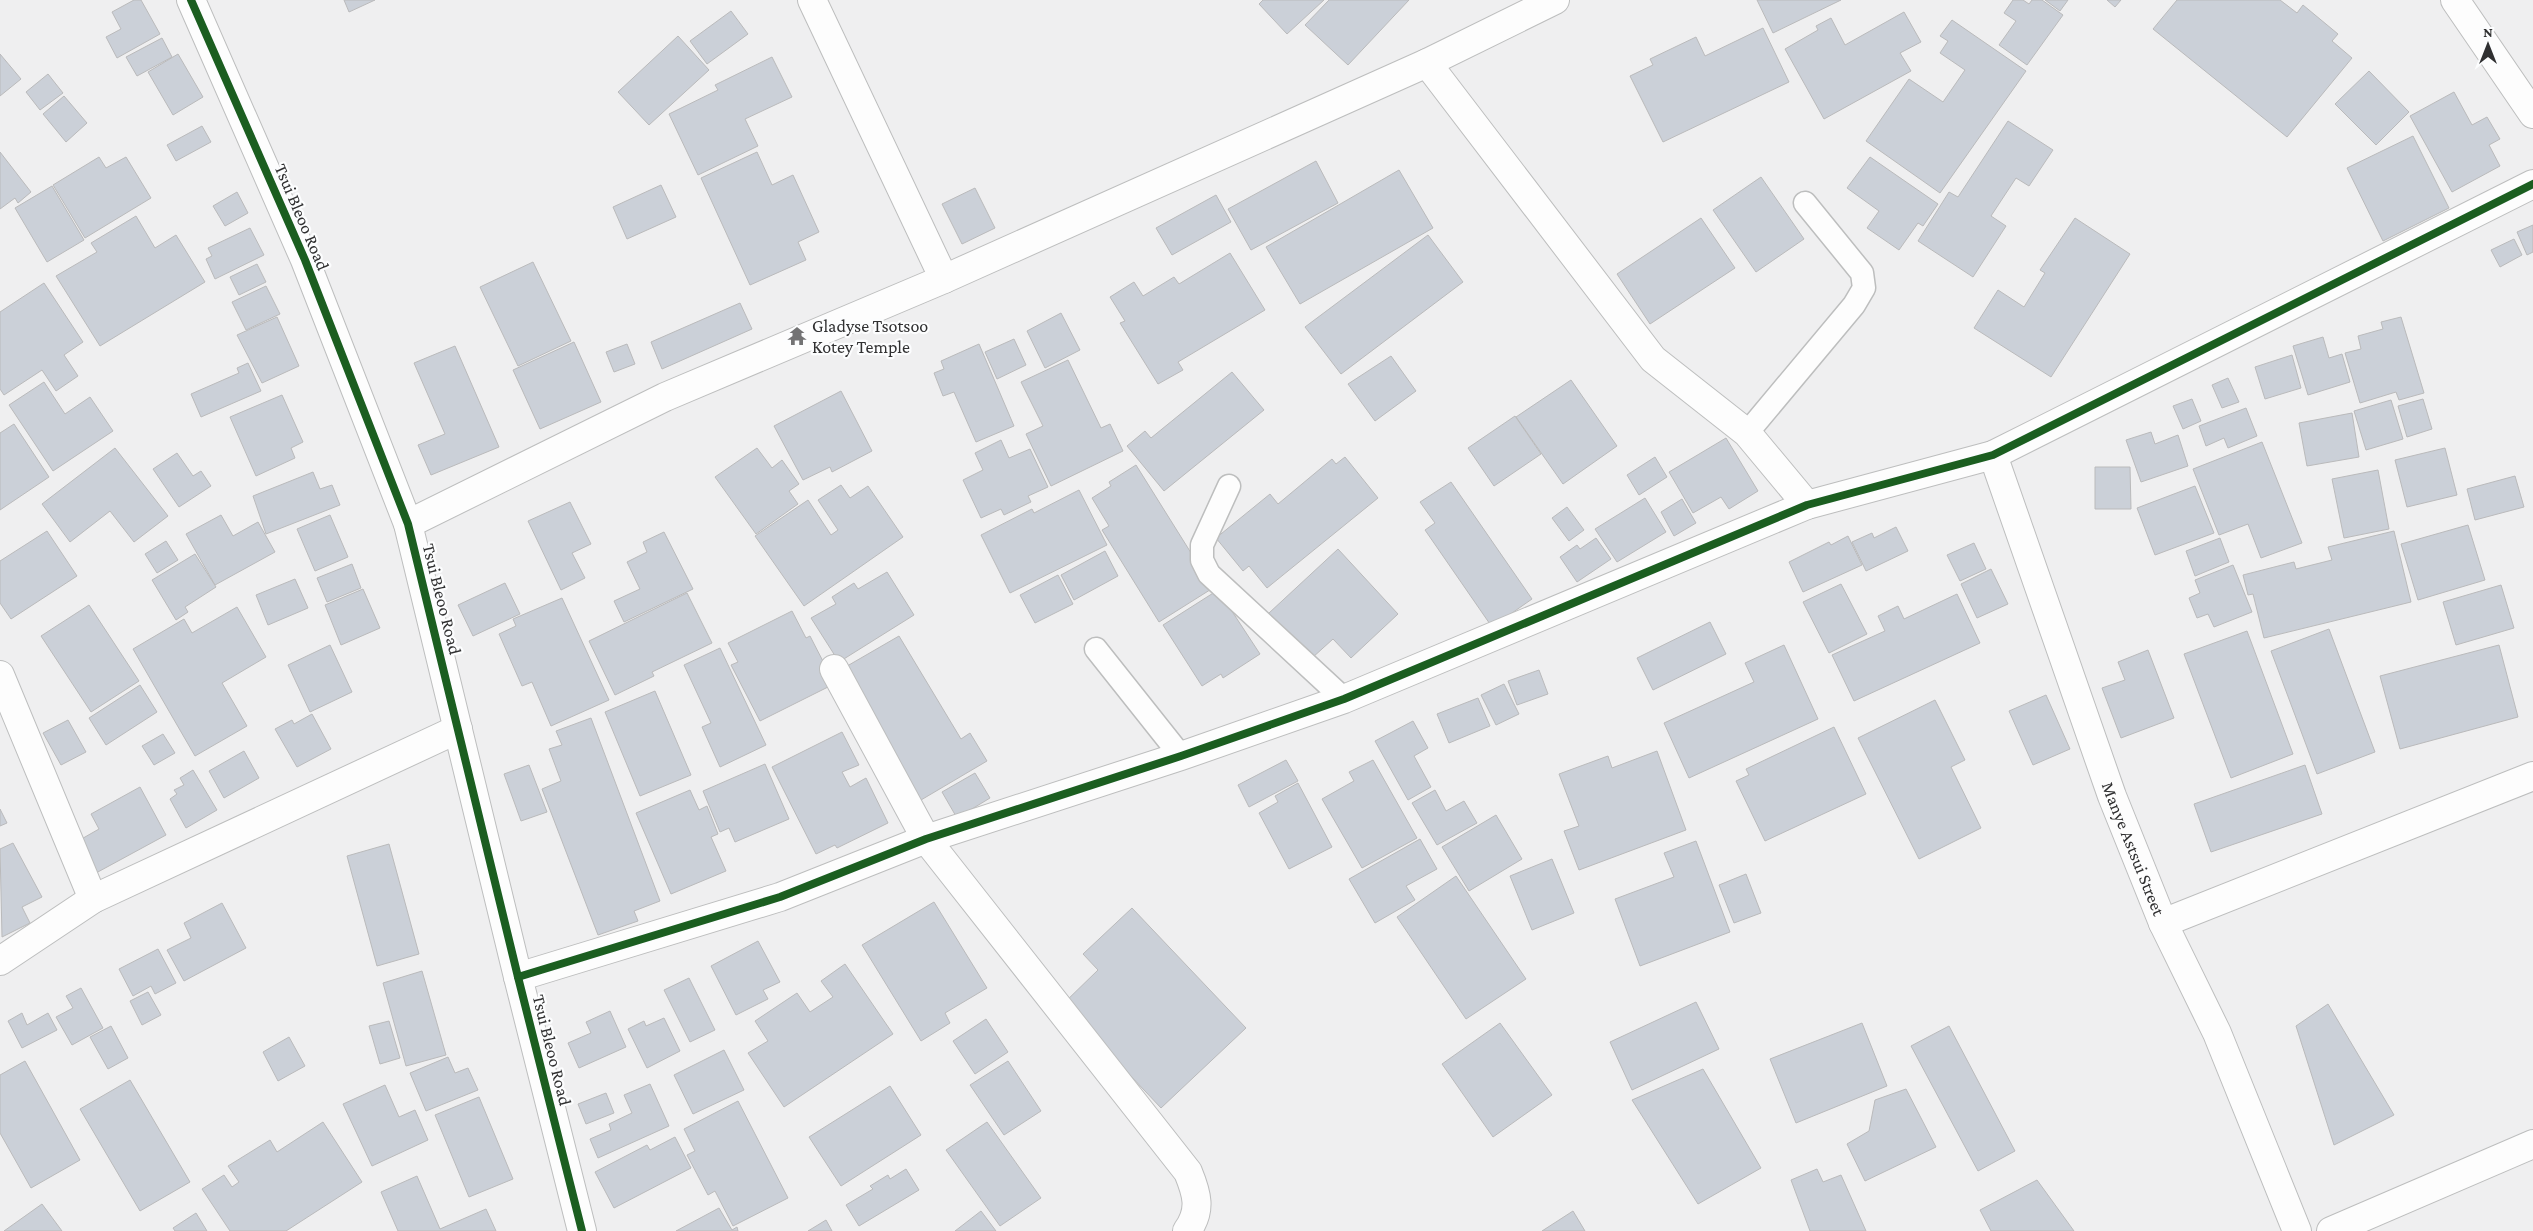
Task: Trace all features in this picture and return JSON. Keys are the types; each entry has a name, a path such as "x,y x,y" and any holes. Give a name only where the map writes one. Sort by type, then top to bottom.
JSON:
{"street":[{"name":"Tsui Bleoo Road","path":"191,0 305,260 408,524 582,1231"},
{"path":"812,0 944,279"},
{"path":"408,524 666,397 944,279 1427,63 1555,0"},
{"path":"2455,0 2533,114"},
{"path":"1427,63 1653,359 1747,433 1807,505"},
{"path":"518,977 780,898 926,840 1181,756 1344,699 1807,505 1993,455 2533,184"},
{"name":"Manye Astsui Street","path":"1993,455 2112,796 2163,923 2217,1033 2297,1231"},
{"path":"834,669 926,840 1188,1172 1198,1195 1194,1222 1187,1231"},
{"path":"0,675 93,899"},
{"path":"0,960 93,899 458,729"},
{"path":"2163,923 2533,776"},
{"path":"2331,1231 2533,1144"}],"lane":[{"path":"1747,433 1854,305 1864,288 1862,273 1805,202"},
{"path":"1229,486 1202,546 1202,560 1209,574 1344,699"},
{"path":"1096,649 1181,756"}],"building":[{"path":"134,0 141,0 160,34 117,58 106,37 121,29 112,12"},
{"path":"344,0 375,0 349,12"},
{"path":"1263,0 1324,0 1287,34 1259,4"},
{"path":"1329,0 1409,0 1348,65 1305,25"},
{"path":"1757,0 1841,0 1773,33"},
{"path":"2013,0 2023,0 2029,4 2032,0 2042,0 2063,15 2027,65 1999,45 2016,21 2004,13"},
{"path":"2045,0 2068,0 2060,11"},
{"path":"2107,0 2121,0 2115,7"},
{"path":"2177,0 2280,0 2297,13 2303,5 2338,34 2332,41 2352,58 2287,137 2153,29"},
{"path":"731,11 748,34 707,64 690,41"},
{"path":"1904,12 1921,42 1900,53 1911,71 1824,119 1785,49 1818,30 1816,26 1831,18 1845,45"},
{"path":"1952,20 2026,71 1940,193 1866,141 1909,79 1943,102 1965,70 1940,53 1948,41 1940,36"},
{"path":"1763,28 1789,82 1663,142 1630,76 1653,65 1650,59 1696,37 1705,56"},
{"path":"678,36 709,70 649,125 618,92"},
{"path":"162,38 172,57 137,76 126,57"},
{"path":"0,54 21,79 0,96"},
{"path":"178,54 203,97 173,115 148,72"},
{"path":"772,57 792,97 745,119 758,146 698,175 669,114 718,90 715,85"},
{"path":"2369,71 2409,112 2376,145 2335,104"},
{"path":"48,74 63,93 40,110 26,92"},
{"path":"2454,92 2472,125 2487,117 2500,139 2489,145 2500,166 2452,192 2410,116"},
{"path":"64,96 87,123 66,142 43,114"},
{"path":"2008,121 2053,150 2029,186 2016,178 1991,216 2006,226 1973,277 1918,241 1949,192 1958,197"},
{"path":"202,126 211,142 176,161 167,145"},
{"path":"2413,136 2449,208 2383,241 2347,168"},
{"path":"0,152 31,192 18,203 15,198 0,209"},
{"path":"757,152 772,185 793,175 819,232 798,242 806,260 750,285 701,178"},
{"path":"99,157 106,168 126,157 151,198 85,238 53,185"},
{"path":"1870,157 1938,204 1923,226 1918,223 1899,250 1867,228 1879,211 1847,188"},
{"path":"1316,161 1338,203 1251,250 1228,209"},
{"path":"1399,170 1433,228 1300,304 1266,247"},
{"path":"1761,177 1804,239 1756,272 1713,210"},
{"path":"661,185 676,217 627,239 613,207"},
{"path":"52,186 84,240 47,262 15,208"},
{"path":"975,188 995,228 962,244 942,204"},
{"path":"237,192 248,213 225,226 213,206"},
{"path":"1216,195 1231,222 1172,255 1156,228"},
{"path":"136,216 155,248 176,235 205,282 100,346 56,276 97,252 91,243"},
{"path":"1701,218 1735,268 1650,324 1617,274"},
{"path":"2075,218 2130,254 2051,377 1974,328 1998,290 2024,307 2045,273 2040,270"},
{"path":"2533,225 2533,252 2527,255 2517,232"},
{"path":"250,228 264,255 215,279 206,259 212,256 208,248"},
{"path":"1428,235 1463,282 1341,374 1305,327"},
{"path":"2514,239 2522,255 2500,267 2491,250"},
{"path":"1230,253 1265,310 1178,362 1183,370 1158,384 1120,323 1125,321 1110,297 1134,282 1143,296 1174,277 1179,284"},
{"path":"533,262 571,341 518,366 480,287"},
{"path":"257,264 266,282 239,295 230,277"},
{"path":"44,283 83,342 64,355 78,376 56,391 42,370 4,395 0,389 0,312"},
{"path":"266,286 280,314 246,330 232,302"},
{"path":"740,303 752,329 662,369 651,342"},
{"path":"1061,313 1080,350 1045,368 1027,331"},
{"path":"277,317 299,366 262,383 237,335"},
{"path":"2401,317 2424,393 2399,400 2396,392 2360,403 2345,353 2361,349 2358,336 2383,329 2381,322"},
{"path":"2323,337 2329,358 2342,354 2350,382 2308,395 2293,346"},
{"path":"1014,339 1026,365 997,379 985,352"},
{"path":"574,342 601,402 540,429 513,370"},
{"path":"627,344 635,364 614,372 606,352"},
{"path":"979,344 1014,426 976,442 954,392 943,396 934,373 944,369 941,361"},
{"path":"455,346 499,447 431,475 418,445 445,434 414,363"},
{"path":"2292,355 2301,388 2265,399 2255,367"},
{"path":"1391,356 1416,391 1375,421 1348,384"},
{"path":"1068,360 1101,428 1110,424 1123,451 1051,486 1026,434 1043,426 1021,382"},
{"path":"248,363 261,391 201,417 191,394 239,373 237,368"},
{"path":"1232,372 1264,410 1164,491 1127,446 1145,431 1151,438"},
{"path":"2228,378 2239,402 2222,408 2212,385"},
{"path":"1571,380 1617,446 1563,484 1516,417"},
{"path":"44,382 65,414 90,397 113,431 53,471 9,405"},
{"path":"841,391 872,451 832,472 830,467 803,480 774,426"},
{"path":"282,395 303,442 291,448 295,458 256,476 230,417"},
{"path":"2192,399 2201,421 2183,429 2173,406"},
{"path":"2423,399 2432,429 2407,437 2398,406"},
{"path":"2391,400 2403,439 2366,450 2354,411"},
{"path":"2246,408 2257,436 2228,448 2224,438 2206,446 2199,426"},
{"path":"2352,413 2359,457 2307,466 2299,423"},
{"path":"1515,416 1541,454 1494,486 1468,448"},
{"path":"14,424 49,477 0,510 0,433"},
{"path":"2151,432 2155,444 2178,435 2188,466 2141,482 2126,440"},
{"path":"1726,438 1758,491 1729,509 1721,497 1693,513 1669,472"},
{"path":"1001,440 1009,458 1030,449 1048,487 1028,496 1031,502 1004,515 1001,509 981,518 963,480 983,470 975,453"},
{"path":"2262,442 2302,543 2261,558 2248,524 2219,535 2193,469"},
{"path":"115,448 168,516 134,542 110,511 70,542 42,504"},
{"path":"757,448 772,468 782,460 799,484 789,491 798,504 756,534 715,477"},
{"path":"2445,448 2457,495 2407,507 2395,460"},
{"path":"177,453 193,476 201,471 211,486 179,507 153,469"},
{"path":"1345,457 1378,498 1267,588 1249,566 1243,571 1216,538 1270,494 1278,504 1332,459 1336,464"},
{"path":"1655,457 1667,477 1639,495 1627,475"},
{"path":"1136,465 1213,588 1159,622 1102,530 1109,526 1092,498 1111,486 1109,482"},
{"path":"2095,467 2130,467 2131,509 2095,509"},
{"path":"2378,470 2389,529 2344,538 2332,479"},
{"path":"313,472 320,489 332,485 340,505 266,534 253,496"},
{"path":"2515,476 2524,507 2475,520 2467,489"},
{"path":"1451,482 1532,599 1492,627 1425,530 1435,523 1420,502"},
{"path":"841,485 850,498 868,486 903,537 804,606 755,536 808,500 831,535 838,530 818,500"},
{"path":"2195,486 2214,533 2155,555 2137,508"},
{"path":"1079,490 1107,545 1010,593 981,535 1032,509 1034,513"},
{"path":"1645,498 1666,532 1617,562 1595,529"},
{"path":"1682,499 1696,523 1674,536 1661,512"},
{"path":"570,502 591,544 572,553 585,578 561,590 528,521"},
{"path":"1567,507 1584,530 1569,541 1552,518"},
{"path":"221,515 233,536 258,522 275,552 215,585 186,534"},
{"path":"330,515 348,557 315,571 297,529"},
{"path":"2468,525 2485,580 2418,600 2401,544"},
{"path":"1896,527 1908,551 1866,571 1852,542 1872,533 1874,538"},
{"path":"47,531 77,576 11,619 0,603 0,561"},
{"path":"2394,531 2411,602 2264,638 2253,594 2248,595 2243,575 2294,562 2296,569 2332,560 2328,547"},
{"path":"664,532 693,589 624,622 614,601 640,589 627,562 647,552 643,542"},
{"path":"1848,536 1862,565 1803,592 1789,562 1829,542 1831,545"},
{"path":"1596,538 1611,559 1577,582 1560,557 1577,545 1580,549"},
{"path":"2220,538 2229,562 2195,576 2186,551"},
{"path":"166,541 178,560 157,573 145,554"},
{"path":"1974,543 1986,569 1960,581 1947,555"},
{"path":"1338,549 1398,614 1351,658 1333,639 1312,658 1269,613"},
{"path":"1105,551 1118,576 1074,600 1061,575"},
{"path":"195,554 216,587 185,607 188,612 176,620 152,580"},
{"path":"352,564 361,588 327,602 317,578"},
{"path":"2233,565 2252,612 2214,627 2208,614 2197,618 2189,598 2200,593 2195,580"},
{"path":"1991,569 2008,604 1977,618 1961,584"},
{"path":"887,572 914,615 839,662 811,618 836,604 832,597 854,583 858,589"},
{"path":"1058,575 1073,604 1035,623 1020,595"},
{"path":"295,579 308,608 268,625 256,595"},
{"path":"505,583 520,614 473,636 458,605"},
{"path":"1841,584 1867,634 1829,653 1803,602"},
{"path":"2501,585 2514,628 2456,645 2443,602"},
{"path":"363,589 380,628 341,645 325,605"},
{"path":"1218,590 1260,654 1223,678 1221,674 1202,686 1163,625"},
{"path":"687,593 712,643 652,672 654,676 615,695 589,641"},
{"path":"1957,594 1980,643 1854,701 1832,655 1885,631 1878,616 1898,606 1904,619"},
{"path":"562,598 609,700 551,726 532,682 522,686 499,634 516,626 513,619"},
{"path":"89,605 139,681 91,712 41,636"},
{"path":"237,607 266,657 222,683 247,726 195,756 133,649 184,619 192,633"},
{"path":"792,611 806,638 810,636 828,671 830,686 760,721 731,665 738,662 728,643"},
{"path":"1710,622 1726,654 1653,690 1637,658"},
{"path":"2329,629 2375,752 2317,774 2271,651"},
{"path":"2247,631 2293,754 2231,778 2184,654"},
{"path":"899,636 961,739 970,733 987,761 921,800 842,669"},
{"path":"330,645 352,692 310,712 288,665"},
{"path":"1784,645 1818,719 1689,778 1664,723 1754,682 1745,663"},
{"path":"2499,645 2518,717 2400,749 2380,676"},
{"path":"720,648 766,745 720,767 702,727 711,723 684,665"},
{"path":"2148,650 2174,718 2121,738 2102,688 2125,680 2118,662"},
{"path":"1539,670 1548,694 1517,705 1508,681"},
{"path":"1504,684 1519,714 1496,725 1481,695"},
{"path":"140,685 157,712 106,745 89,718"},
{"path":"655,691 691,775 640,796 605,712"},
{"path":"2046,695 2070,749 2033,765 2009,711"},
{"path":"1478,698 1490,726 1449,743 1437,714"},
{"path":"1935,700 1965,760 1951,767 1981,828 1919,859 1858,738"},
{"path":"312,714 331,749 297,767 275,729 292,720 294,724"},
{"path":"591,718 660,901 634,911 638,921 598,935 542,789 561,781 549,749 562,745 556,731"},
{"path":"68,720 86,752 61,765 43,733"},
{"path":"1413,721 1428,748 1414,756 1431,787 1408,800 1375,741"},
{"path":"1834,727 1866,794 1765,841 1736,781 1749,775 1746,769"},
{"path":"842,732 859,765 842,772 850,787 866,778 888,823 837,848 835,845 816,854 772,767"},
{"path":"163,734 175,753 154,765 142,746"},
{"path":"244,751 259,778 224,798 209,771"},
{"path":"1657,751 1686,830 1579,870 1564,831 1579,826 1559,774 1608,756 1612,768"},
{"path":"1286,760 1298,781 1249,807 1238,785"},
{"path":"1373,760 1417,838 1362,868 1322,799 1354,781 1349,772"},
{"path":"765,764 789,819 735,842 729,828 720,832 703,791"},
{"path":"529,765 547,812 521,821 504,774"},
{"path":"2305,765 2322,814 2211,852 2194,804"},
{"path":"193,770 217,810 186,828 170,799 177,794 174,790 184,785 180,778"},
{"path":"975,773 990,798 957,818 942,792"},
{"path":"1298,783 1332,847 1289,869 1259,813 1278,802 1275,796"},
{"path":"140,787 166,835 96,873 78,841 99,829 91,814"},
{"path":"690,790 699,810 707,806 718,834 711,837 726,871 671,894 636,813"},
{"path":"1435,790 1446,811 1464,801 1477,823 1437,845 1412,803"},
{"path":"0,809 7,823 0,826"},
{"path":"1496,815 1522,859 1469,891 1442,847"},
{"path":"1420,839 1437,869 1406,886 1415,900 1375,923 1349,879"},
{"path":"1696,841 1730,932 1640,966 1615,899 1674,877 1664,853"},
{"path":"13,843 42,897 22,907 30,923 2,937 0,849"},
{"path":"389,844 419,954 377,966 347,856"},
{"path":"1552,859 1574,913 1532,930 1510,876"},
{"path":"1746,874 1761,913 1734,923 1719,885"},
{"path":"1456,876 1526,979 1466,1019 1397,917"},
{"path":"934,902 987,988 945,1013 950,1023 921,1041 862,945"},
{"path":"222,903 246,948 184,981 167,950 191,938 184,923"},
{"path":"1132,908 1246,1028 1161,1108 1063,1004 1098,970 1083,954"},
{"path":"758,941 780,982 763,990 768,999 736,1015 711,966"},
{"path":"158,949 176,983 155,994 151,986 133,996 119,969"},
{"path":"845,964 893,1034 784,1107 748,1053 768,1041 755,1021 797,993 810,1012 833,997 821,981"},
{"path":"422,971 446,1055 406,1066 383,983"},
{"path":"689,978 715,1030 690,1042 664,990"},
{"path":"81,988 103,1028 72,1045 56,1017 73,1008 66,996"},
{"path":"148,992 161,1015 142,1025 130,1001"},
{"path":"1696,1002 1719,1049 1632,1090 1610,1042"},
{"path":"2328,1004 2394,1115 2334,1145 2296,1026"},
{"path":"610,1011 626,1047 579,1068 568,1043 591,1033 586,1022"},
{"path":"22,1013 27,1025 48,1013 57,1030 22,1048 8,1021"},
{"path":"664,1018 680,1051 647,1068 628,1029 644,1021 646,1026"},
{"path":"986,1019 1008,1052 975,1074 953,1041"},
{"path":"389,1021 400,1058 380,1064 369,1026"},
{"path":"1500,1023 1552,1095 1493,1137 1442,1064"},
{"path":"1862,1023 1887,1086 1796,1123 1770,1059"},
{"path":"111,1026 128,1058 108,1069 90,1037"},
{"path":"1949,1026 2015,1151 1978,1171 1911,1046"},
{"path":"289,1037 305,1066 278,1081 263,1052"},
{"path":"724,1050 744,1090 693,1114 674,1075"},
{"path":"448,1057 455,1073 468,1068 478,1090 426,1111 410,1073"},
{"path":"25,1061 80,1160 31,1188 0,1133 0,1075"},
{"path":"1008,1061 1041,1111 1004,1135 970,1085"},
{"path":"1703,1069 1761,1168 1698,1204 1632,1100"},
{"path":"130,1080 190,1182 140,1211 80,1109"},
{"path":"650,1084 669,1126 598,1158 590,1139 611,1130 609,1124 632,1113 624,1095"},
{"path":"385,1085 399,1117 415,1110 428,1140 372,1166 343,1104"},
{"path":"890,1086 921,1135 841,1186 809,1137"},
{"path":"1906,1089 1936,1147 1865,1181 1847,1144 1869,1131 1875,1100"},
{"path":"606,1093 614,1113 586,1124 578,1104"},
{"path":"479,1097 513,1179 469,1197 435,1115"},
{"path":"738,1101 788,1198 733,1226 715,1191 708,1195 687,1155 695,1151 684,1129"},
{"path":"323,1122 362,1182 286,1231 230,1231 202,1189 224,1175 232,1187 239,1182 228,1166 270,1140 277,1152"},
{"path":"987,1122 1041,1198 1000,1226 946,1150"},
{"path":"675,1137 691,1168 614,1208 595,1172 647,1145 650,1150"},
{"path":"906,1169 919,1190 859,1226 846,1205 873,1189 870,1186 888,1175 890,1179"},
{"path":"1817,1169 1823,1182 1841,1175 1866,1231 1810,1231 1791,1180"},
{"path":"417,1176 440,1229 486,1209 496,1231 398,1231 381,1192"},
{"path":"2037,1180 2074,1231 1991,1231 1980,1210"},
{"path":"42,1204 62,1231 4,1231"},
{"path":"719,1208 732,1230 737,1227 738,1231 676,1231"},
{"path":"981,1211 996,1231 955,1231"},
{"path":"1573,1211 1585,1231 1542,1231"},
{"path":"196,1213 207,1231 175,1231 173,1228"},
{"path":"826,1220 832,1231 808,1231"}],"cycle path":[{"path":"191,0 305,260 408,524 582,1231"},
{"path":"518,977 780,897 926,839 1181,756 1344,699 1807,505 1993,455 2533,184"}],"place":[{"name":"Gladyse Tsotsoo Kotey Temple","path":"797,336"}]}
